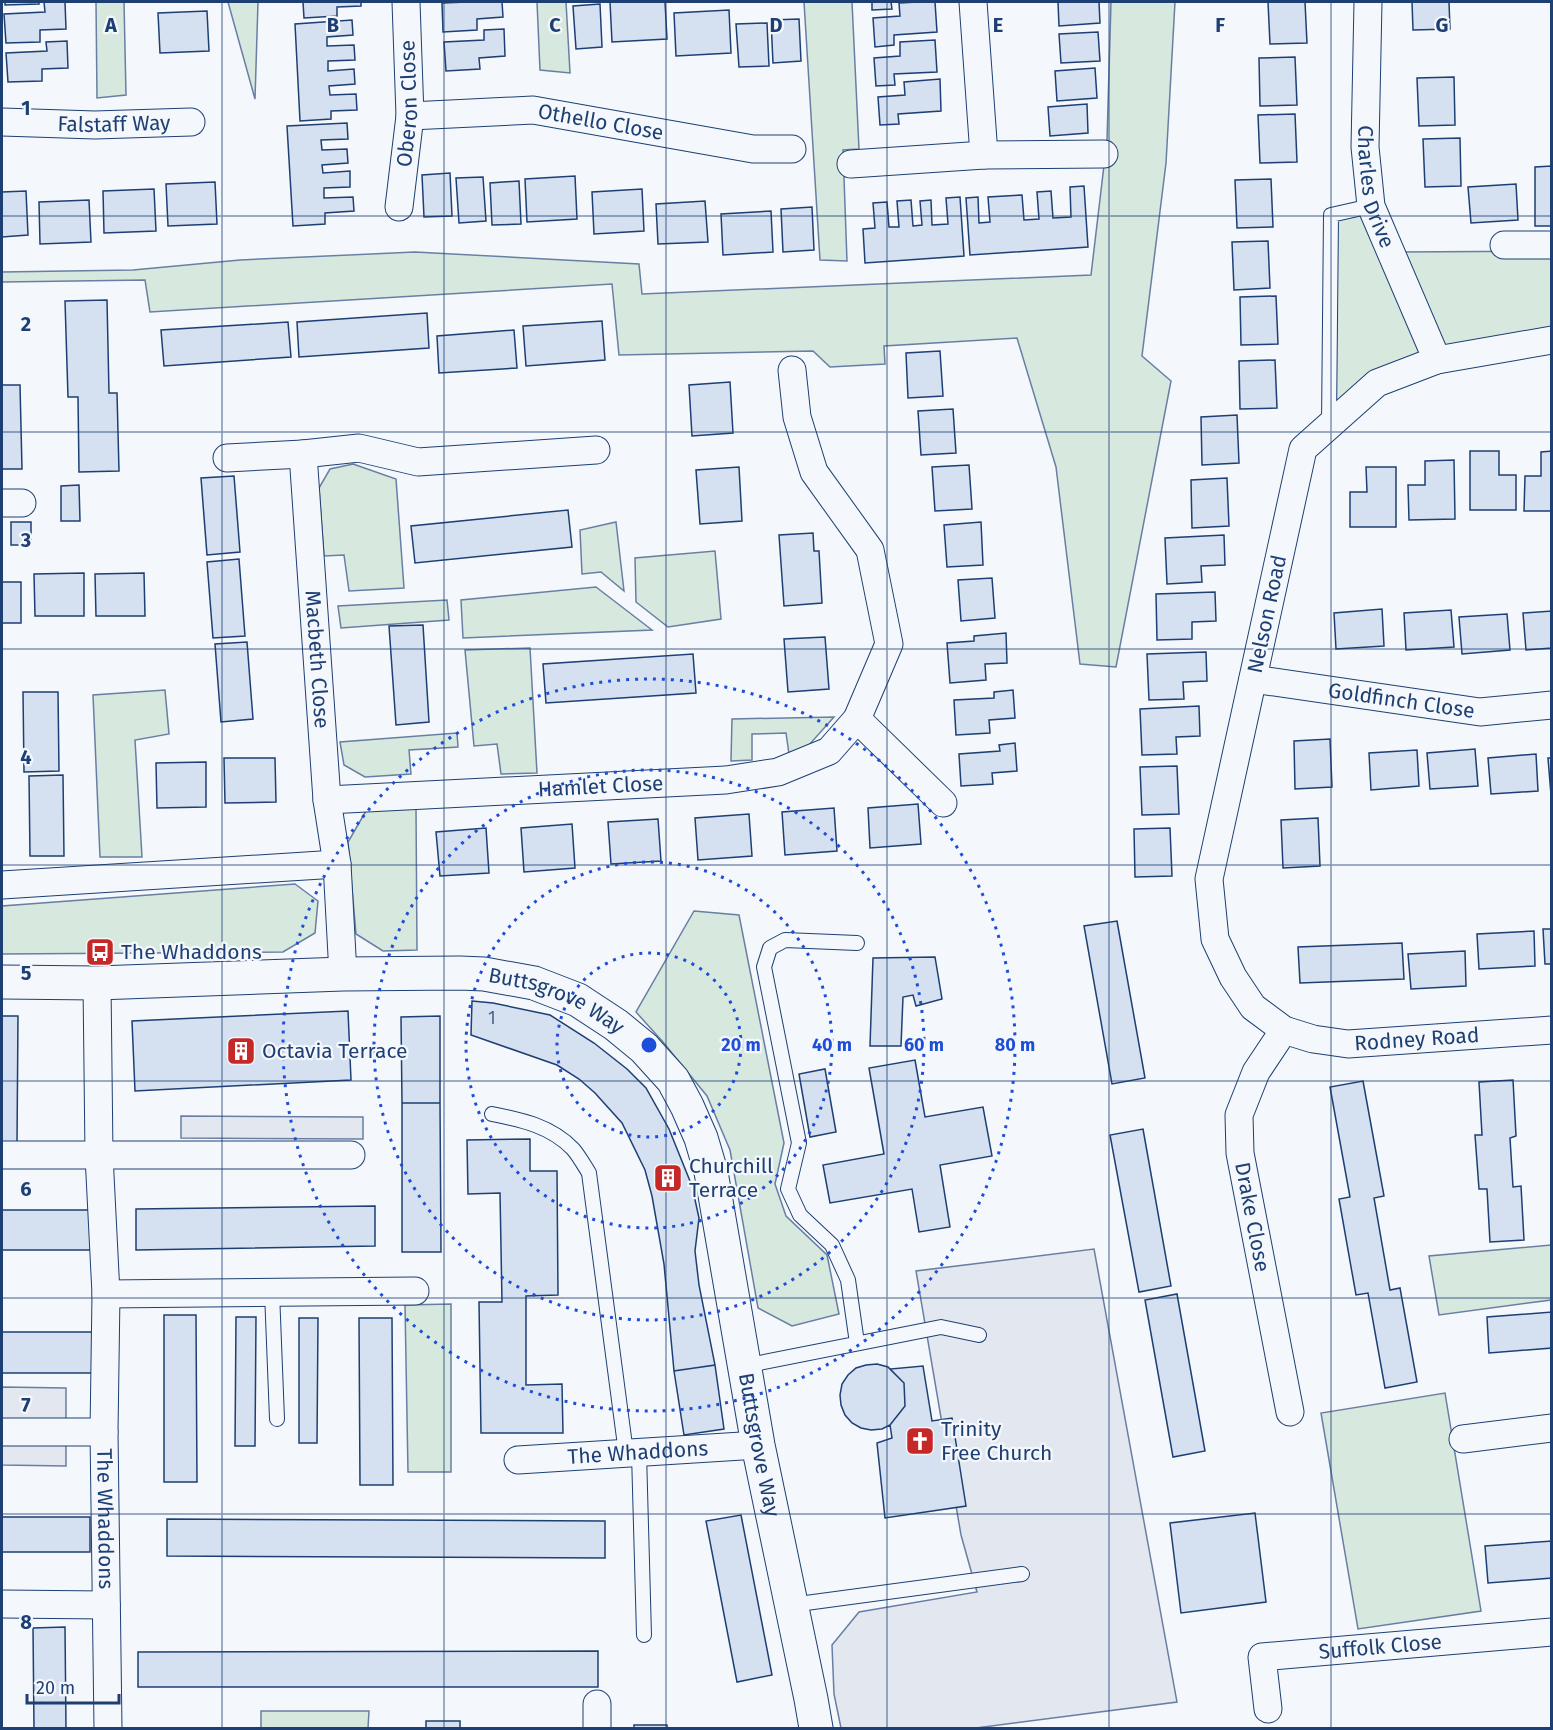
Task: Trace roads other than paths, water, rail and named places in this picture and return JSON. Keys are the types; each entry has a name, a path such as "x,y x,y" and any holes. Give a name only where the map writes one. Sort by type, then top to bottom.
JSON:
{"street":[{"name":"Oberon Close","path":"399,207 410,116 406,2"},
{"path":"973,2 984,155"},
{"name":"Charles Drive","path":"1368,2 1365,147 1371,206 1437,360"},
{"name":"Othello Close","path":"410,116 533,110 753,149 792,149"},
{"name":"Falstaff Way","path":"2,122 95,125 191,122"},
{"path":"851,164 984,155 1104,154"},
{"path":"1504,245 1551,245"},
{"name":"Nelson Road","path":"1284,1030 1253,1007 1233,977 1215,939 1209,879 1303,449 1377,383 1437,360 1551,340"},
{"name":"Hamlet Close","path":"327,800 737,779 778,772 829,751 857,719 889,644 870,550 814,472 797,417 792,370"},
{"path":"227,458 359,448 418,462 596,450"},
{"name":"Macbeth Close","path":"303,454 327,800 337,864 343,974"},
{"name":"Goldfinch Close","path":"1253,680 1480,712 1551,705"},
{"path":"857,719 943,803"},
{"path":"2,885 337,864"},
{"name":"Buttsgrove Way","path":"2,982 97,983 343,974 484,974 534,983 578,1000 616,1025 644,1048 673,1080 701,1138 711,1172 758,1445 816,1728"},
{"name":"The Whaddons","path":"97,983 99,1155 106,1294 104,1432 108,1728"},
{"name":"Rodney Road","path":"1284,1030 1313,1039 1348,1044 1551,1030"},
{"name":"Drake Close","path":"1284,1030 1256,1072 1239,1114 1240,1153 1290,1412"},
{"path":"2,1155 351,1155"},
{"path":"106,1294 415,1291"},
{"path":"1463,1439 1551,1428"},
{"name":"The Whaddons","path":"2,1432 104,1432"},
{"name":"The Whaddons","path":"518,1460 758,1445"},
{"name":"The Whaddons","path":"2,1604 106,1605"},
{"name":"Suffolk Close","path":"1269,1709 1262,1657 1551,1632"}],"lane":[{"path":"1329,424 1331,215 1371,206"},
{"path":"857,943 784,940 770,948 764,967 799,1143 788,1189 800,1215 832,1245 836,1253 848,1280 857,1343"},
{"path":"492,1114 527,1121 553,1133 573,1149 589,1173 633,1453 644,1635"},
{"path":"272,1292 277,1419"},
{"path":"744,1366 941,1328 979,1335"},
{"path":"791,1605 1022,1574"}],"place":[{"name":"The Whaddons","path":"100,952"},
{"name":"Octavia Terrace","path":"241,1051"},
{"name":"Churchill Terrace","path":"668,1178"},
{"name":"Trinity Free Church","path":"920,1441"}]}
